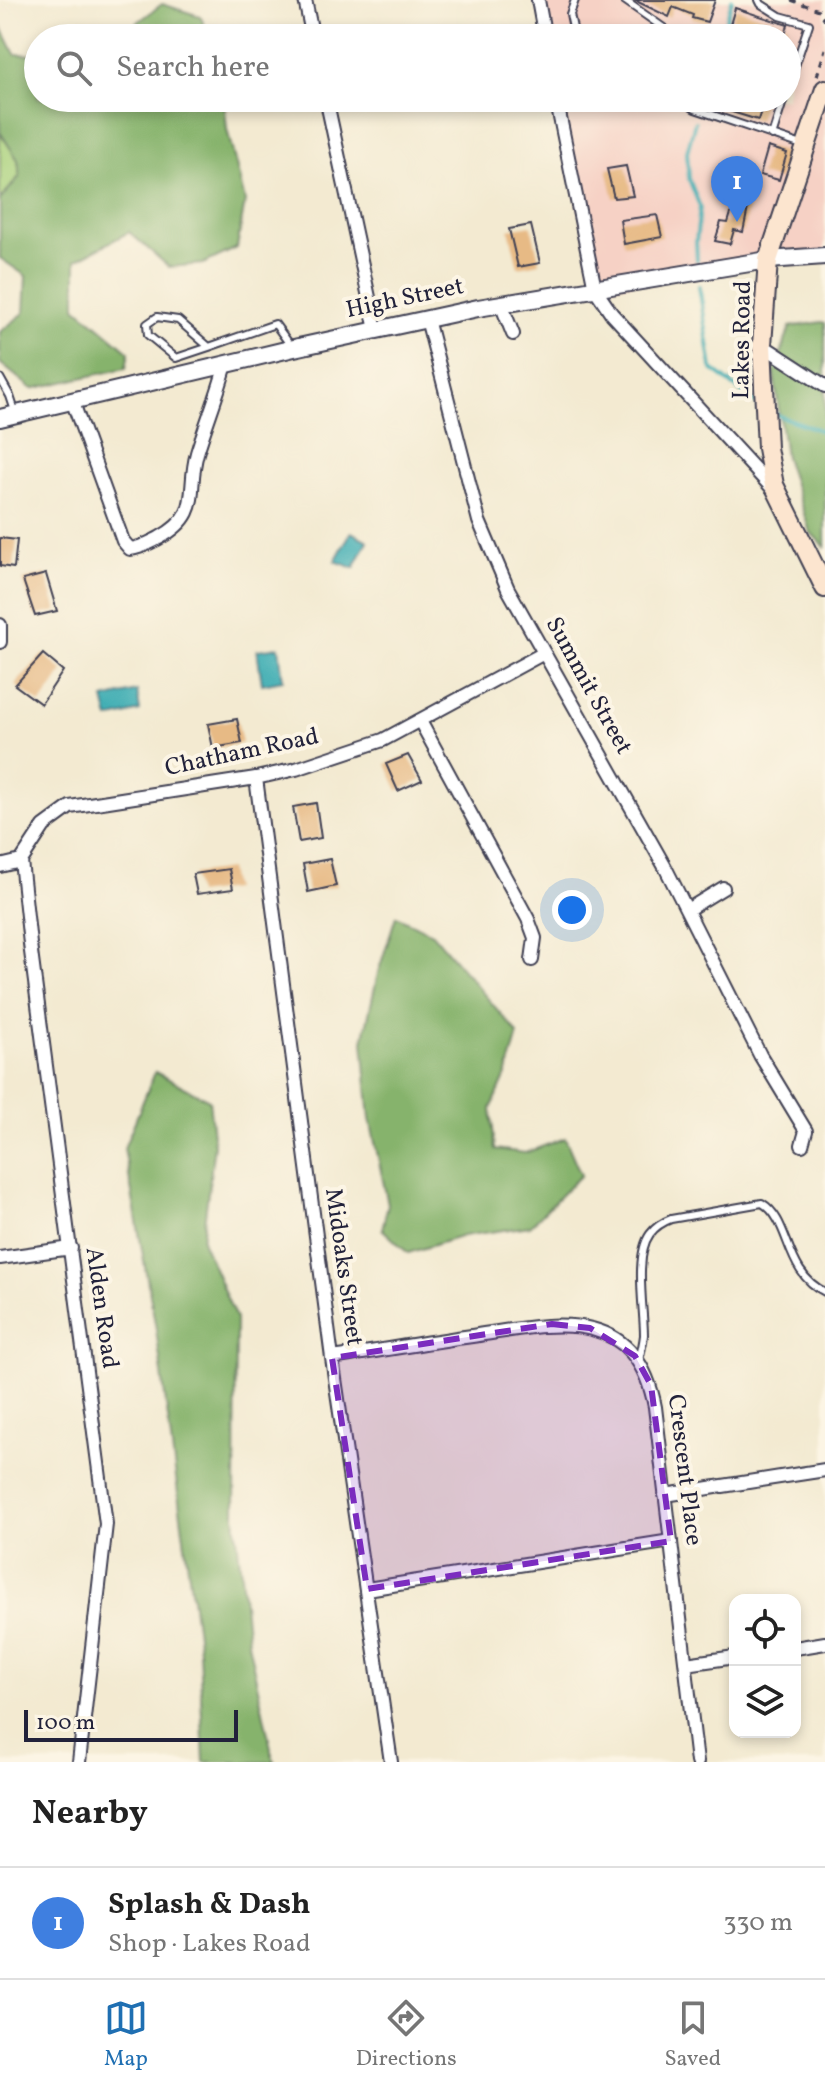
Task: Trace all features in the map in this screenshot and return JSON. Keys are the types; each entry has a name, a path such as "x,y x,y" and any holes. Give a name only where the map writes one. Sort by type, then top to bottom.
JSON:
{"main road":[{"name":"Lakes Road","path":"825,89 768,260 762,345 767,448 774,485 825,588"}],"street":[{"path":"305,0 310,24"},
{"path":"538,0 542,24"},
{"path":"329,112 376,330"},
{"path":"559,112 595,289 612,314 779,496"},
{"name":"High Street","path":"8,416 294,348 501,304 768,260 825,256"},
{"path":"501,304 513,334"},
{"name":"Summit Street","path":"427,319 479,521 508,589 687,910 760,1055 806,1131 802,1145"},
{"path":"762,345 825,386"},
{"path":"72,400 123,541 130,549 138,548 168,533 187,514 194,489 193,469 197,452 226,364"},
{"path":"0,625 0,642"},
{"name":"Chatham Road","path":"21,861 44,826 70,807 296,769 383,740 544,653"},
{"path":"420,721 528,919 535,938 532,960"},
{"name":"Midoaks Street","path":"256,778 332,1358 391,1762"},
{"path":"0,866 21,861"},
{"name":"Alden Road","path":"21,861 106,1524 79,1762"},
{"path":"687,910 723,888"},
{"path":"0,1258 71,1248"},
{"path":"332,1358 552,1324 586,1327 607,1335 639,1361"},
{"name":"Crescent Place","path":"639,1361 651,1385 697,1762"},
{"path":"665,1495 825,1470"},
{"path":"367,1589 671,1541"},
{"path":"801,1647 825,1643"},
{"path":"686,1664 729,1658"}],"lane":[{"path":"572,24 570,14 575,0"},
{"path":"624,0 658,24"},
{"path":"759,0 780,16 809,24 801,48"},
{"path":"704,112 806,146"},
{"path":"772,136 780,112"},
{"path":"209,347 178,320 157,317 147,324 148,335 176,358 209,347 275,324 294,348"},
{"path":"0,378 10,396 8,416"},
{"path":"639,1361 644,1339 641,1264 644,1248 649,1235 660,1224 671,1219 762,1203 777,1216 787,1248 797,1265 814,1287 825,1292"}],"path":[{"path":"791,0 819,10 825,20"}],"highlighted area":[{"path":"552,1324 590,1328 635,1356 651,1385 671,1541 367,1589 332,1358"}],"shaded area":[{"path":"538,0 825,0 825,256 595,289 559,112 801,112 801,24 542,24"}],"green space":[{"path":"162,4 200,16 204,24 136,24"},
{"path":"0,24 15,54 24,54 24,112 225,112 245,201 237,248 203,264 169,267 129,232 76,260 76,307 129,352 126,368 32,389 0,363 0,332 24,313 26,276 0,258 0,200 20,176 18,160 0,132"},
{"path":"0,132 18,160 20,176 0,200"},
{"path":"825,323 825,547 810,532 785,457 774,374 790,327"},
{"path":"396,916 432,933 518,1034 507,1073 491,1109 495,1149 525,1153 565,1138 581,1175 530,1226 463,1236 408,1253 382,1229 388,1204 370,1119 363,1041 378,973"},
{"path":"155,1072 209,1100 214,1145 202,1240 236,1319 235,1517 248,1642 274,1762 204,1762 199,1650 156,1329 124,1148"}],"water":[{"path":"351,532 368,541 354,568 335,561"},
{"path":"279,647 283,680 262,684 257,650"},
{"path":"137,691 140,711 109,719 104,699"}],"building":[{"path":"634,0 715,0 707,22 673,7 669,17"},
{"path":"735,8 785,24 730,24"},
{"path":"732,112 761,112 758,120"},
{"path":"768,147 787,153 779,180 760,175"},
{"path":"626,166 633,196 614,198 607,169"},
{"path":"735,200 749,203 743,232 734,230 730,244 715,241 721,222 728,223"},
{"path":"657,215 662,237 624,244 620,220"},
{"path":"531,225 540,263 518,267 509,229"},
{"path":"0,538 17,540 14,568 0,566"},
{"path":"46,574 57,611 35,616 23,580"},
{"path":"43,654 63,671 41,704 15,685"},
{"path":"237,719 242,743 213,748 208,724"},
{"path":"408,755 422,780 398,791 386,764"},
{"path":"316,803 321,838 299,842 293,807"},
{"path":"330,859 336,886 308,892 303,864"},
{"path":"229,869 233,889 197,894 193,874"}],"waterway":[{"path":"725,24 732,0"},
{"path":"695,122 687,152 689,179 700,207 697,260"},
{"path":"699,286 712,369 760,406"},
{"path":"771,413 825,432"}],"place":[{"name":"Splash & Dash","path":"737,222"}]}
